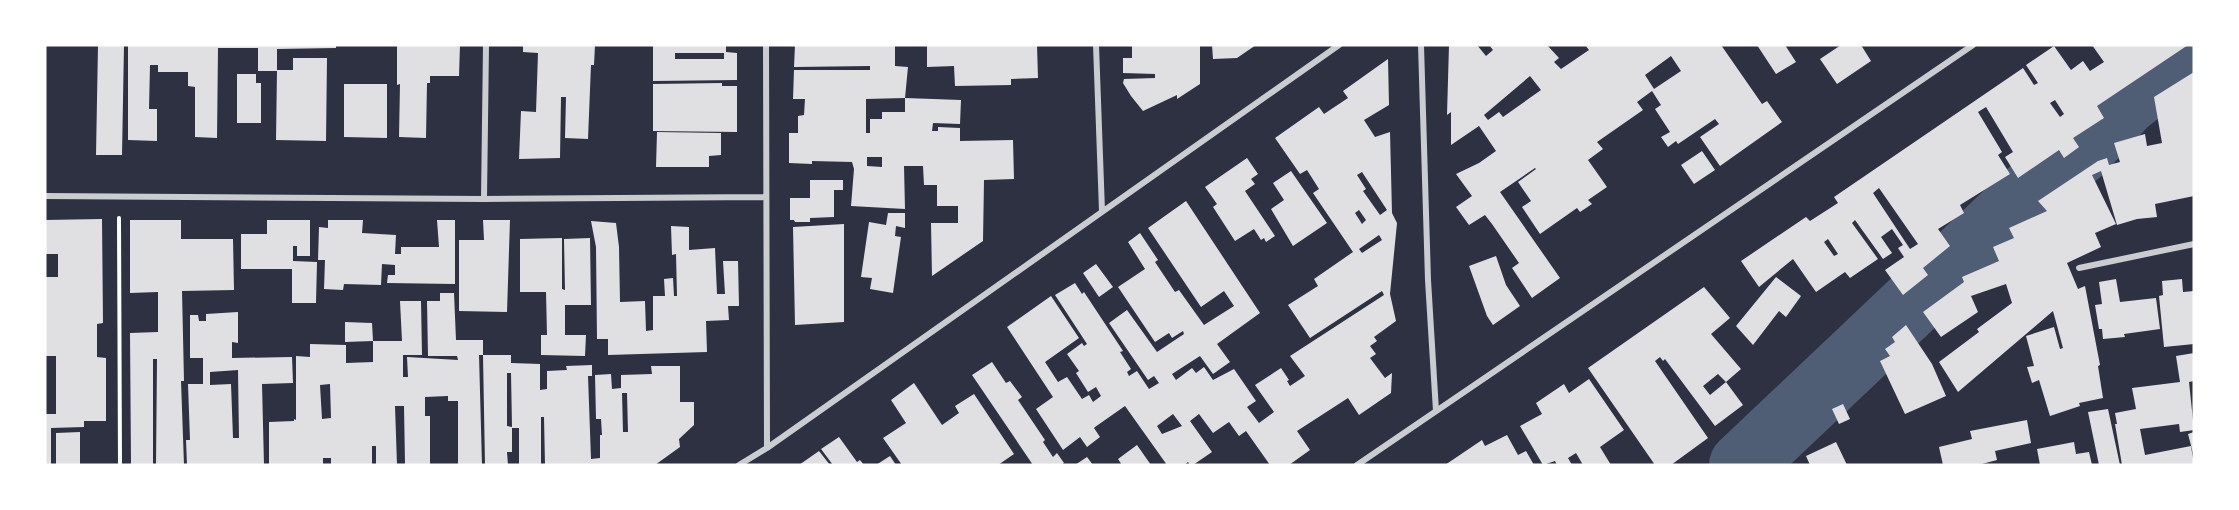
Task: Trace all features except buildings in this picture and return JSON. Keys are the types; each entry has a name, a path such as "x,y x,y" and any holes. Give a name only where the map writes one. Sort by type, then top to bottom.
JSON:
{"street":[{"path":"483,199 486,45"},
{"path":"766,45 767,448"},
{"path":"1096,45 1102,210"},
{"path":"739,465 767,448 1339,45"},
{"path":"1421,45 1428,280 1436,411"},
{"path":"1357,465 1973,45"},
{"path":"45,196 766,198"},
{"path":"2079,268 2194,244"}],"path":[{"path":"118,196 120,465"}],"waterway":[{"path":"1742,465 2024,198 2080,151 2125,103 2164,72 2194,55"}]}
